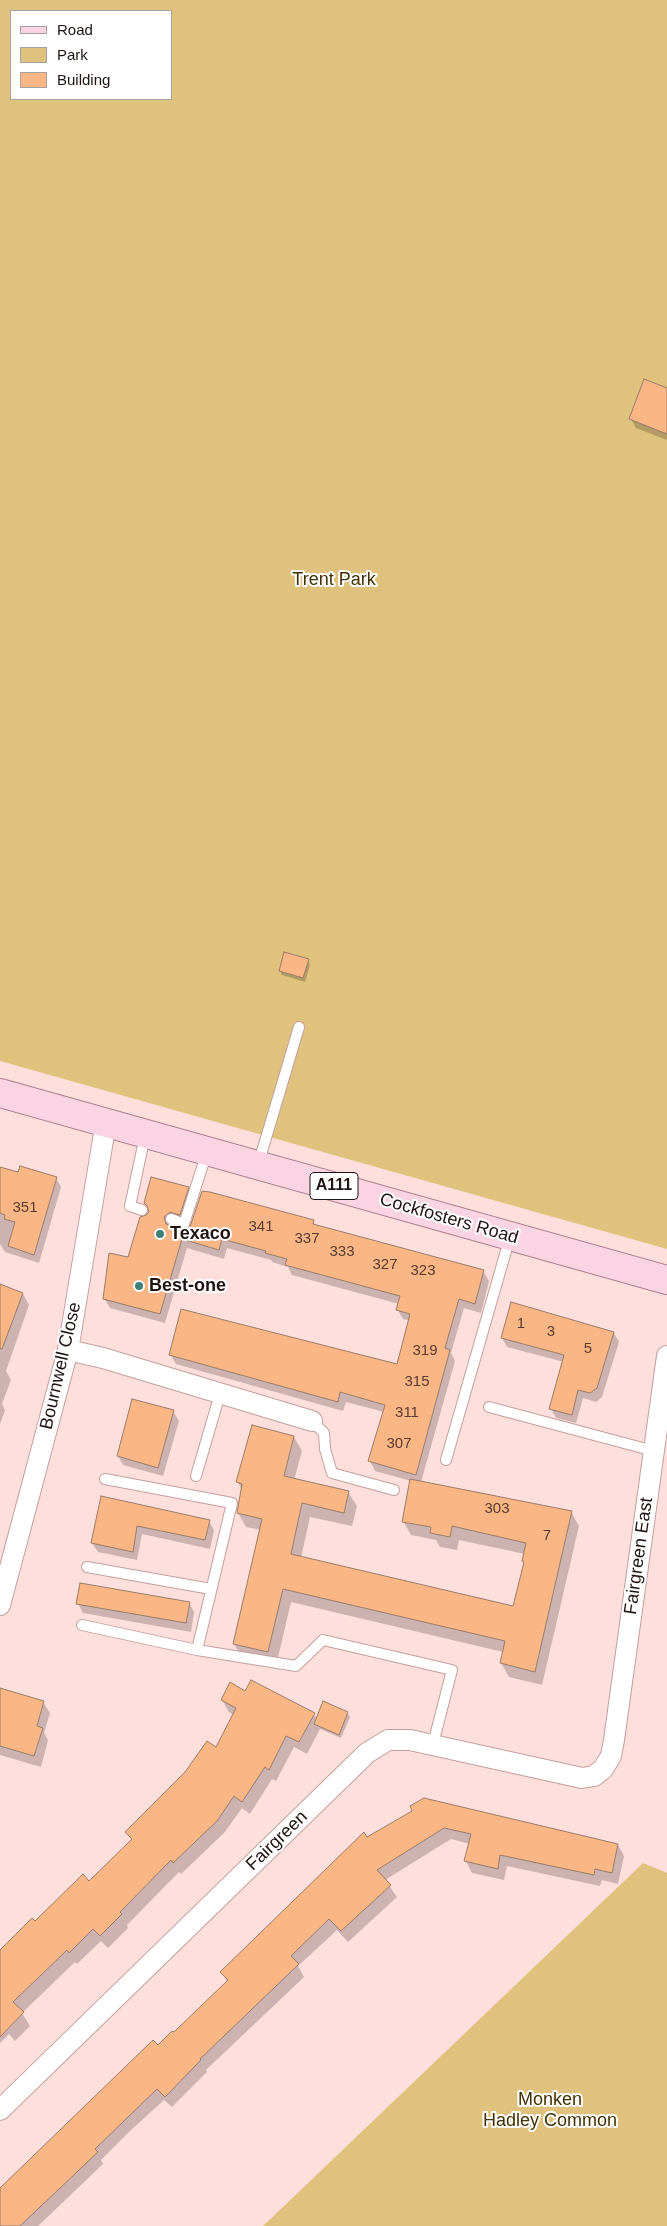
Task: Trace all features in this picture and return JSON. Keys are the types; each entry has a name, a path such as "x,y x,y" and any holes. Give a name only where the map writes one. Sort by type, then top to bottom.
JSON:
{"main road":[{"name":"Cockfosters Road","path":"0,1092 667,1280"}],"street":[{"name":"Bournwell Close","path":"0,1605 68,1350 106,1122"},
{"path":"68,1350 103,1358 312,1421"},
{"name":"Fairgreen East","path":"611,1756 667,1356"},
{"name":"Fairgreen","path":"0,2110 367,1753 388,1740 410,1740 433,1744 582,1778 594,1776 602,1769 611,1756"}],"lane":[{"path":"258,1165 299,1027"},
{"path":"142,1210 130,1206 146,1134"},
{"path":"171,1219 184,1224 207,1151"},
{"path":"446,1460 511,1236"},
{"path":"196,1476 220,1394"},
{"path":"489,1407 654,1451"},
{"path":"312,1421 324,1433 325,1449 332,1473 394,1490"},
{"path":"105,1479 232,1503 197,1650"},
{"path":"87,1567 211,1589"},
{"path":"82,1625 197,1650 296,1666 323,1640 452,1670 433,1744"}],"green space":[{"name":"Trent Park","path":"0,0 667,0 667,1249 0,1061"},
{"name":"Monken Hadley Common","path":"643,1863 667,1873 667,2226 263,2226"}],"building":[{"path":"644,379 667,388 667,434 629,419"},
{"path":"284,952 309,959 303,978 279,971"},
{"path":"20,1166 57,1177 34,1255 8,1246 15,1222 4,1219 5,1215 0,1213 0,1167 18,1172"},
{"path":"151,1177 189,1187 180,1215 170,1212 164,1217 166,1224 182,1230 186,1231 190,1227 202,1191 210,1192 314,1220 313,1224 484,1270 475,1304 459,1299 445,1348 450,1350 416,1475 368,1461 385,1405 340,1392 338,1402 169,1355 181,1309 397,1364 410,1314 396,1310 400,1296 285,1265 287,1259 222,1239 219,1250 182,1239 160,1314 103,1299 109,1253 128,1257 140,1217 149,1212 144,1203"},
{"path":"0,1284 23,1293 2,1349 0,1349"},
{"path":"511,1302 614,1332 597,1388 590,1393 578,1390 572,1415 549,1409 564,1355 501,1338"},
{"path":"132,1399 174,1410 158,1468 117,1456"},
{"path":"252,1425 294,1436 284,1476 349,1491 344,1513 302,1503 291,1554 513,1606 524,1562 522,1561 526,1543 452,1526 450,1537 430,1533 431,1527 402,1522 410,1479 572,1511 535,1672 500,1663 505,1641 283,1589 268,1652 233,1644 262,1519 237,1513 242,1484 236,1482"},
{"path":"101,1496 210,1520 205,1540 137,1526 133,1552 91,1543"},
{"path":"80,1583 190,1602 186,1623 76,1604"},
{"path":"251,1680 315,1713 299,1742 286,1736 269,1770 265,1767 242,1802 234,1796 217,1821 173,1863 171,1860 120,1912 122,1914 100,1936 93,1929 69,1953 67,1950 13,2002 24,2012 0,2037 0,1950 32,1918 35,1921 83,1874 89,1881 132,1839 125,1832 185,1772 207,1741 216,1747 236,1708 221,1700 230,1682 245,1691"},
{"path":"0,1688 44,1701 37,1726 43,1728 34,1756 0,1746"},
{"path":"323,1701 348,1712 339,1735 314,1724"},
{"path":"424,1798 618,1844 612,1873 595,1869 594,1875 500,1855 498,1869 464,1861 471,1834 444,1828 377,1870 391,1885 341,1931 329,1919 291,1956 299,1964 200,2059 165,2097 157,2089 95,2149 98,2152 20,2226 0,2226 0,2188 153,2040 158,2045 228,1980 220,1972 364,1832 367,1837 412,1811 410,1806"}],"place":[{"name":"Texaco","path":"160,1234"},
{"name":"Best-one","path":"139,1286"}]}
